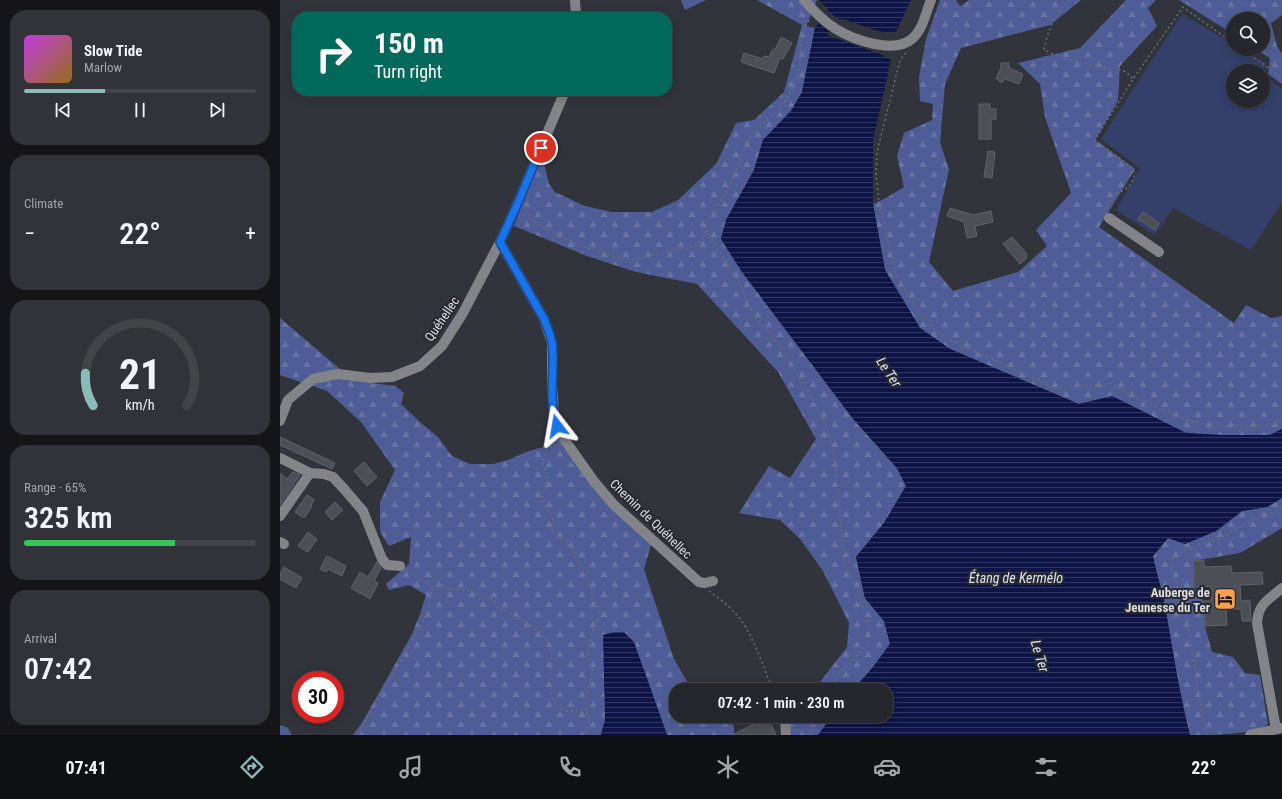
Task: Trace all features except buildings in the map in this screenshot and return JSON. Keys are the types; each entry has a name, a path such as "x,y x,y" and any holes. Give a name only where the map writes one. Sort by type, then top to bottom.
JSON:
{"street":[{"path":"575,0 576,12"},
{"path":"804,0 818,15 845,34 883,46 901,46 917,34 931,0"},
{"name":"Quéhellec","path":"280,421 288,400 314,379 338,374 370,378 392,377 420,366 442,346 463,313 500,242 562,96"},
{"path":"1109,218 1159,252"},
{"name":"Chemin de Quéhellec","path":"500,242 549,330 552,343 552,404 556,421 564,439 593,480 613,504 699,582"},
{"path":"280,458 310,473 324,474 333,477 363,511 382,559 387,565 400,566"},
{"path":"280,516 310,473"},
{"path":"699,582 705,583 713,581"},
{"path":"1250,735 1279,729 1257,623 1257,612 1264,603 1282,588"},
{"path":"784,723 786,735"}],"path":[{"path":"1070,0 1059,11 1048,30 1044,50 1063,58 1105,68 1115,68 1126,72 1133,79"},
{"path":"1109,218 1105,209 1112,197 1126,190 1132,183 1135,173 1130,166 1095,140 1133,79 1183,7 1226,38"},
{"path":"818,15 804,31 801,65 796,81 782,106 751,136 739,158 731,182 718,206 707,222 706,230 707,234 740,283 756,319 773,336 818,408 825,424 833,450 840,503 843,556 845,564 857,589 870,629 870,638 867,645 838,676 834,683"},
{"path":"911,49 905,53 900,60 877,152 876,175 879,200 895,272 913,303 935,330 946,338 1055,388 1111,384 1155,407 1193,422 1232,426 1269,426 1282,419"},
{"path":"1252,56 1282,78"},
{"path":"517,205 524,209 534,221 576,244 619,258 634,259 678,249 687,249 695,246 707,234"},
{"path":"564,439 547,450 544,456 542,462 547,474 545,486 541,495 544,504 553,519 550,527 560,539 571,543 576,559 589,581 594,602 599,608 598,617 588,645 588,653 592,668 591,681 587,689 586,710 589,719 584,735"},
{"path":"1207,735 1201,708 1188,623 1171,565 1173,558 1183,551 1219,540 1251,520 1261,518 1282,508"},
{"path":"400,566 432,586 471,591 492,599 498,608 511,614 540,632 545,638 552,655 550,688 555,704 566,711 586,710"},
{"path":"699,582 734,612 741,621 758,653 769,683"},
{"path":"358,735 374,704 427,614 431,599 432,586"},
{"path":"810,735 816,723"}],"shaded area":[{"path":"1182,14 1226,40 1226,56 1254,56 1266,63 1226,64 1226,108 1270,108 1270,80 1282,89 1282,202 1251,250 1173,208 1155,235 1116,210 1140,168 1101,139"}],"green space":[{"path":"681,0 706,0 685,10"},
{"path":"757,0 817,0 806,26 815,28 802,92 791,111 763,140 754,170 726,220 721,239 742,272 854,420 897,468 906,486 884,523 856,557 865,598 884,621 890,644 859,683 819,683 847,647 849,623 823,571 800,539 780,520 739,513 769,466 790,478 816,439 778,372 697,284 636,272 587,256 514,226 542,155 549,184 555,192 585,206 612,212 652,212 678,200 716,164 736,123 754,120 784,92 802,25"},
{"path":"940,0 956,0 960,6 969,0 1081,0 1050,25 961,48 945,84 940,143 949,169 929,262 953,291 1018,272 1047,246 1036,230 1071,193 1045,117 1040,84 1018,63 1080,48 1126,0 1156,0 1148,8 1157,26 1120,66 1118,100 1095,140 1135,169 1099,227 1234,323 1246,305 1271,318 1282,316 1282,429 1270,435 1186,433 1112,396 1079,404 950,349 920,328 885,270 873,204 904,187 897,156 904,133 932,120 933,104 920,101 919,77 926,39"},
{"path":"1179,0 1282,0 1282,15 1271,23 1277,46 1282,54 1282,84 1270,75 1270,58 1267,56 1270,56 1270,12 1226,12 1226,30"},
{"path":"280,318 354,381 395,386 404,393 401,404 438,437 452,456 470,464 493,464 550,445 548,434 558,429 593,480 653,538 644,569 674,659 688,683 669,683 669,723 731,723 734,726 734,735 667,735 644,670 605,720 601,735 353,735 363,721 412,634 426,595 409,585 389,590 386,584 409,564 411,537 389,546 380,532 380,502 395,470 361,422 327,391 280,375"},
{"path":"1282,498 1282,528 1240,553 1193,561 1194,587 1203,601 1205,626 1212,652 1233,657 1245,673 1260,675 1268,724 1261,728 1242,732 1190,735 1153,556 1168,538 1185,544 1216,531 1242,511 1267,507"},
{"path":"788,723 827,723 818,735 787,735"},
{"path":"280,725 288,728 292,735 280,735"}],"water":[{"name":"Étang de Kermélo","path":"819,0 911,0 896,32 882,32 840,19 827,35 880,54 891,60 873,141 873,204 885,270 920,328 950,349 1079,404 1112,396 1186,433 1270,435 1282,429 1282,498 1267,507 1242,511 1216,531 1185,544 1168,538 1153,556 1163,595 1190,735 818,735 827,723 893,723 893,683 859,683 890,644 884,621 865,598 856,557 884,523 906,486 897,468 854,420 742,272 721,239 726,220 754,170 763,140 791,111 802,92 815,28 828,10"},
{"path":"614,632 624,632 634,642 667,735 601,735 605,720 603,635"}],"pier":[{"path":"826,10 841,21 831,33 817,22"}],"place":[{"name":"Auberge de Jeunesse du Ter","path":"1225,599"}],"route":[{"path":"541,148 500,242 549,330 552,343 552,404 557,426"}],"water label":[{"name":"Le Ter","path":"889,372"},
{"name":"Le Ter","path":"1040,656"}]}
